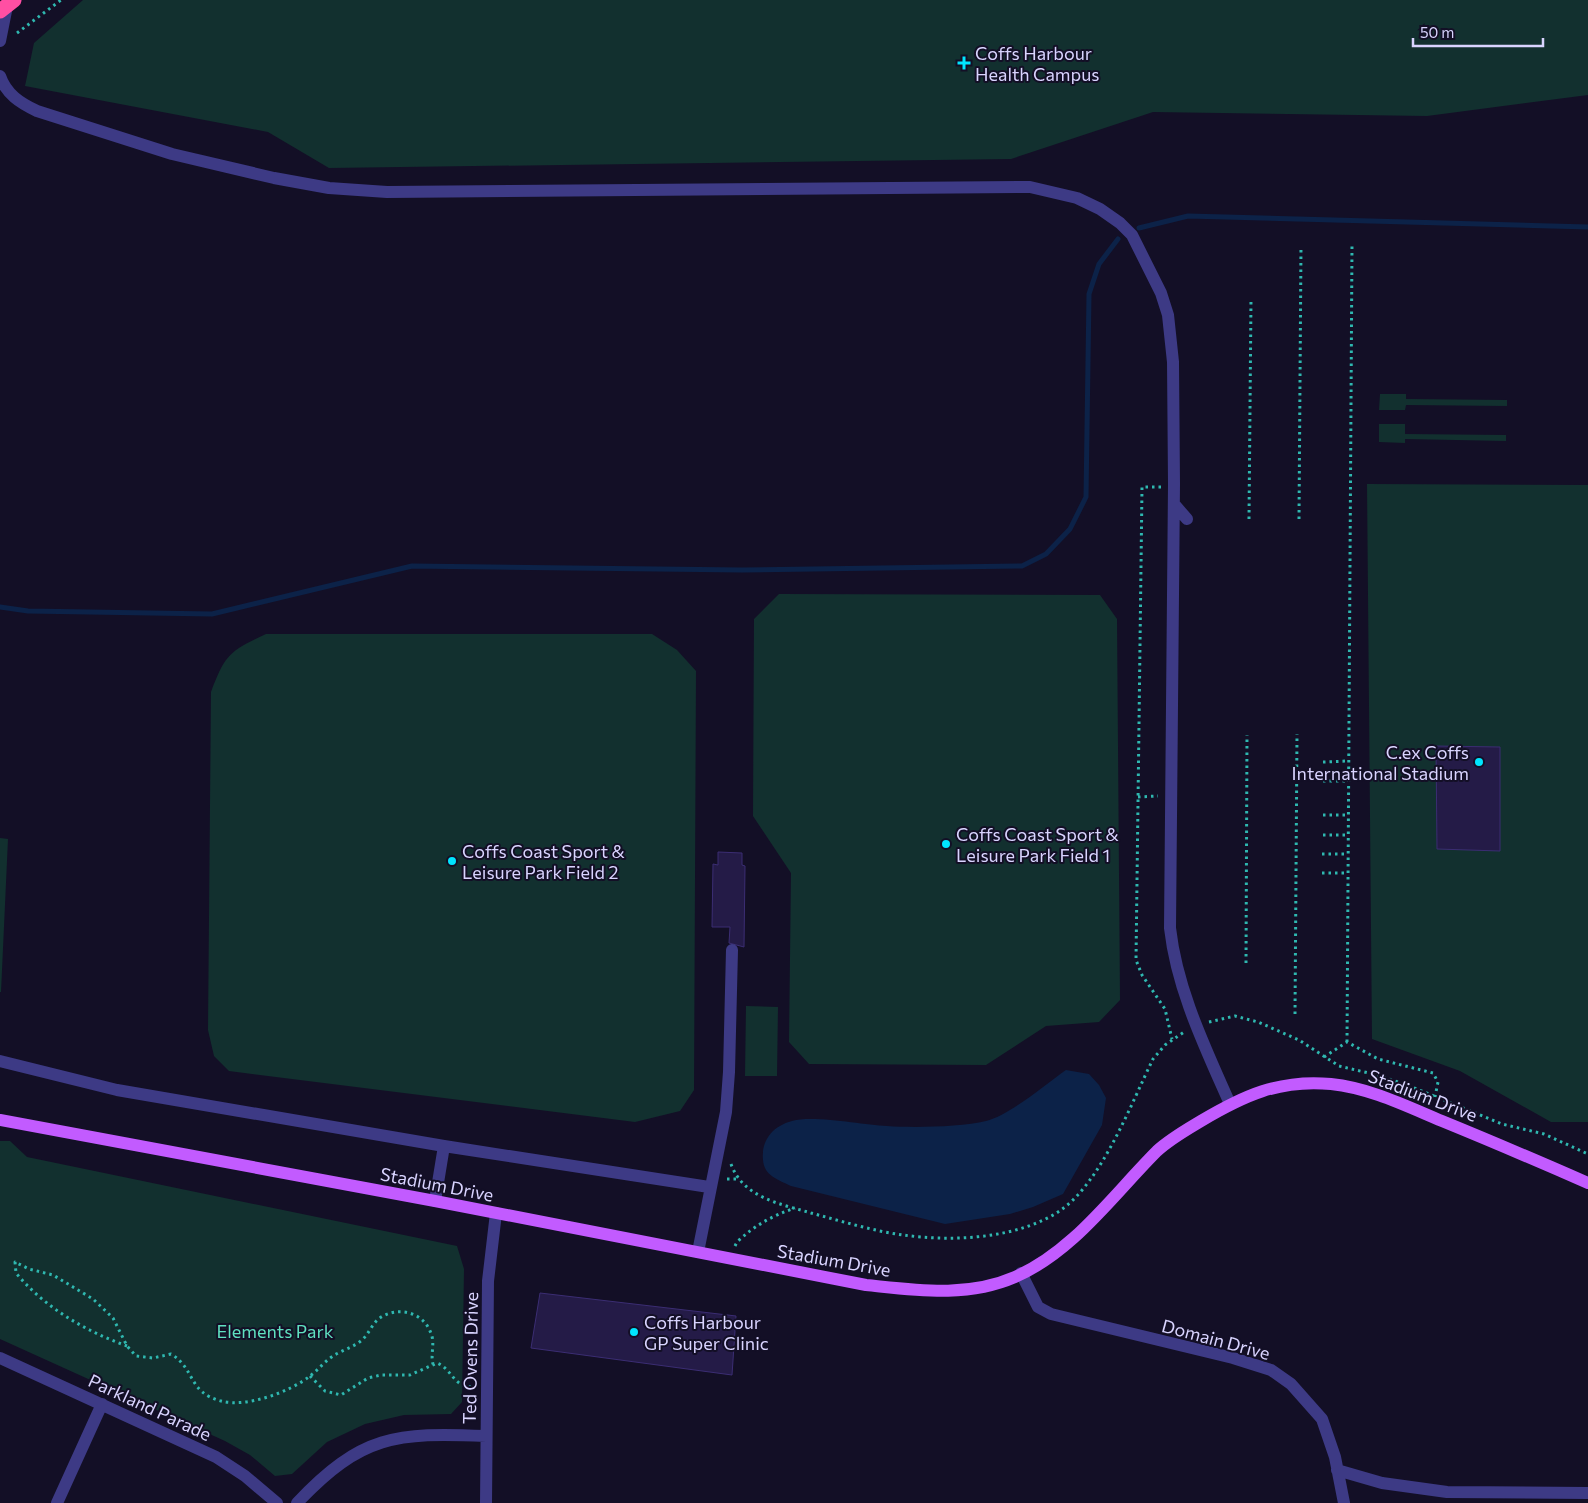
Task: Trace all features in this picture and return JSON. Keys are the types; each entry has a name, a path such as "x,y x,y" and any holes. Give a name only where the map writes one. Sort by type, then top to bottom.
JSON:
{"main road":[{"name":"Stadium Drive","path":"0,1120 435,1201 866,1285 930,1292 967,1290 1021,1273 1052,1255 1088,1224 1159,1150 1183,1132 1230,1104 1245,1096 1274,1087 1329,1084 1358,1088 1493,1142 1588,1184"}],"street":[{"path":"0,42 7,5"},
{"path":"0,76 10,93 21,104 37,111 172,154 274,178 329,188 387,192 1030,187 1077,198 1100,209 1120,222 1132,235 1161,293 1172,340 1174,504 1170,928 1173,954 1183,990 1230,1104"},
{"path":"1174,504 1187,519"},
{"path":"698,1252 709,1187 726,1112 732,950"},
{"path":"0,1061 117,1090 444,1146 709,1187"},
{"path":"435,1201 444,1146"},
{"name":"Ted Ovens Drive","path":"486,1503 488,1281 496,1213"},
{"name":"Domain Drive","path":"1021,1273 1038,1307 1050,1314 1233,1358 1270,1370 1292,1384 1322,1419 1337,1470 1344,1503"},
{"name":"Parkland Parade","path":"0,1358 216,1457 246,1476 278,1503"},
{"path":"57,1503 102,1404"},
{"path":"297,1503 338,1464 375,1444 411,1437 486,1436"},
{"path":"1337,1470 1382,1483 1447,1492 1588,1493"}],"path":[{"path":"13,36 61,0"},
{"path":"1346,1042 1352,244"},
{"path":"1299,519 1301,246"},
{"path":"1249,519 1251,299"},
{"path":"1164,487 1142,487 1136,960 1142,975 1165,1009 1172,1038"},
{"path":"1246,963 1247,734"},
{"path":"1295,1014 1297,734"},
{"path":"1323,762 1348,761"},
{"path":"1323,781 1348,781"},
{"path":"1138,797 1161,795"},
{"path":"1323,815 1348,815"},
{"path":"1323,835 1348,835"},
{"path":"1322,854 1348,854"},
{"path":"1322,873 1347,873"},
{"path":"1217,1019 1235,1016 1258,1022 1292,1037 1339,1066 1377,1074 1502,1124 1544,1134 1588,1154"},
{"path":"729,1159 734,1173 746,1187 761,1196 795,1208 895,1234 926,1237 982,1235 1037,1223 1062,1209 1091,1178 1153,1059 1172,1038 1185,1031"},
{"path":"1324,1057 1346,1042"},
{"path":"1346,1042 1378,1059 1432,1073 1438,1082 1435,1097"},
{"path":"732,1259 737,1242 749,1231 770,1217 795,1208"},
{"path":"127,1346 102,1336 52,1308 16,1272 15,1262 29,1269 53,1275 93,1299 113,1318 127,1346 138,1357 157,1358 171,1354 183,1362 200,1392 229,1403 263,1399 310,1376 331,1357 362,1339 377,1320 394,1312 408,1312 425,1322 433,1338 433,1364"},
{"path":"310,1376 325,1391 341,1395 368,1378 381,1375 410,1375 437,1363 443,1366 458,1384 472,1387"}],"green space":[{"name":"Coffs Harbour Health Campus","path":"83,0 1588,0 1588,95 1427,116 1153,112 1011,159 329,168 268,132 25,86 34,43"},
{"path":"1380,394 1406,394 1406,399 1507,400 1507,406 1406,405 1405,410 1379,410"},
{"path":"1379,424 1405,424 1405,434 1506,435 1506,441 1405,439 1405,443 1379,442"},
{"name":"C.ex Coffs International Stadium","path":"1367,484 1588,485 1588,1122 1551,1122 1460,1071 1372,1039"},
{"name":"Coffs Coast Sport & Leisure Park Field 1","path":"779,594 1100,595 1117,619 1120,1000 1099,1022 1046,1026 986,1065 809,1064 789,1042 791,873 753,816 754,619"},
{"name":"Coffs Coast Sport & Leisure Park Field 2","path":"266,634 652,634 677,650 696,671 694,1090 680,1111 635,1122 229,1071 214,1056 208,1030 211,692 220,670 230,656 244,645"},
{"path":"0,838 8,839 1,992 0,992"},
{"path":"746,1006 778,1007 777,1076 745,1076"},
{"name":"Elements Park","path":"0,1141 10,1141 27,1157 457,1246 464,1269 462,1402 451,1414 404,1415 365,1424 327,1442 292,1474 275,1476 250,1455 225,1441 0,1339"}],"water":[{"path":"1066,1070 1089,1074 1099,1085 1106,1098 1102,1125 1063,1194 1033,1207 1010,1214 945,1224 791,1186 769,1174 764,1165 763,1153 766,1140 774,1130 785,1123 802,1119 813,1119 910,1127 976,1123 996,1118 1028,1098"}],"building":[{"path":"1436,746 1500,747 1500,851 1437,849"},
{"path":"718,852 742,853 742,865 745,866 744,947 729,943 730,927 712,927 713,864 718,865"},
{"name":"Coffs Harbour GP Super Clinic","path":"540,1293 736,1316 732,1375 531,1348"}],"waterway":[{"path":"1139,228 1188,216 1588,227"},
{"path":"0,607 28,611 212,614 412,566 742,570 1022,566 1046,554 1070,529 1086,497 1089,294 1099,264 1118,239"}],"place":[{"name":"Coffs Harbour Health Campus","path":"964,63"},
{"name":"C.ex Coffs International Stadium","path":"1479,762"},
{"name":"Coffs Coast Sport & Leisure Park Field 1","path":"946,844"},
{"name":"Coffs Coast Sport & Leisure Park Field 2","path":"452,861"},
{"name":"Coffs Harbour GP Super Clinic","path":"634,1332"}]}
